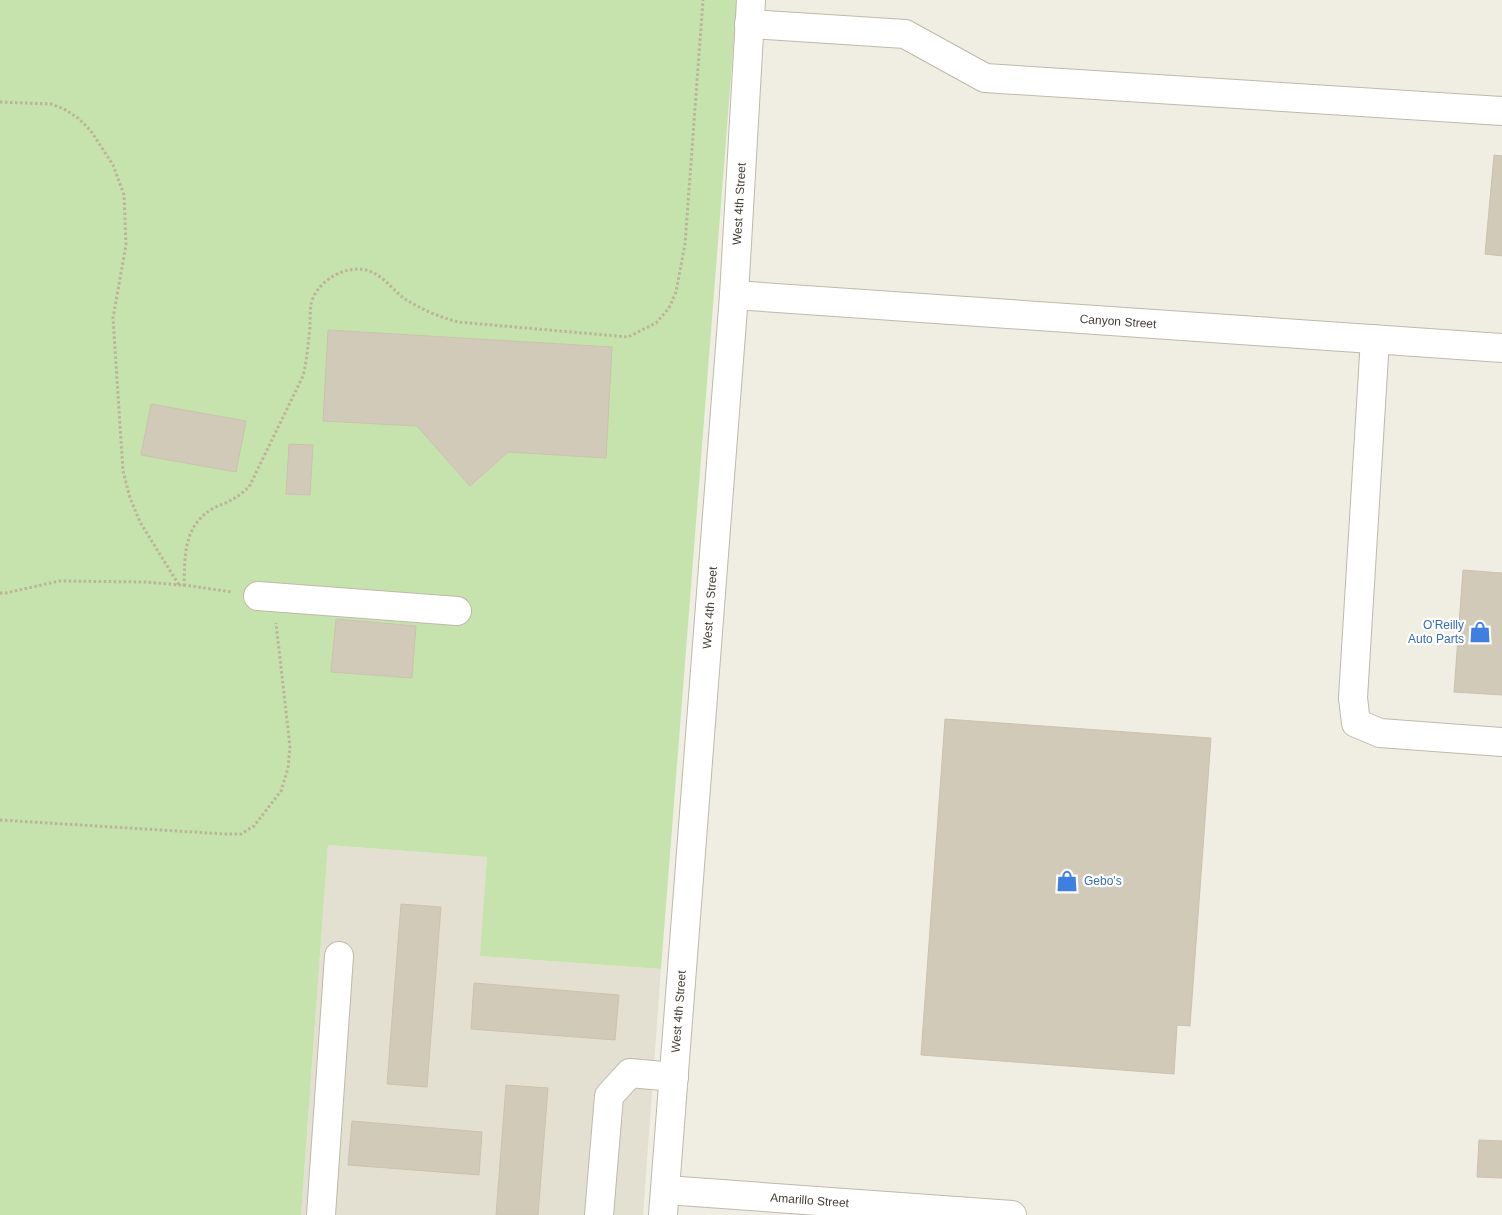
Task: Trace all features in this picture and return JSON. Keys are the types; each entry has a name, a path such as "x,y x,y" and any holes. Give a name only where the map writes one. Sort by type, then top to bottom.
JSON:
{"street":[{"path":"750,12 905,34 985,78 1502,111"},
{"name":"West 4th Street","path":"665,1202 734,295 750,12"},
{"name":"Canyon Street","path":"734,295 1502,348"},
{"path":"1375,339 1353,698 1356,723 1380,733 1502,742"},
{"path":"258,596 457,611"},
{"path":"321,1215 339,956"},
{"path":"599,1215 609,1096 630,1073 674,1077"},
{"name":"Amarillo Street","path":"665,1202 1012,1215"}],"path":[{"path":"184,586 188,538 201,519 211,510 233,499 249,487 303,376 307,359 312,303 318,291 328,280 343,271 362,269 374,273 405,298 441,318 458,322 628,337 656,323 669,308 676,292 685,244 703,0"},
{"path":"0,102 51,104 64,109 91,130 113,165 124,195 126,245 113,318 123,471 130,498 140,522 179,585"},
{"path":"0,593 59,581 146,582 258,596 272,612 276,620 290,747 288,768 281,791 254,826 241,834 0,820"}],"shaded area":[{"path":"328,845 487,857 481,956 661,969 643,1215 301,1215"}],"green space":[{"path":"0,0 737,0 661,969 480,956 487,857 328,845 301,1215 0,1215"}],"building":[{"path":"1494,155 1502,156 1502,256 1485,254"},
{"path":"328,330 612,347 606,458 508,452 470,486 417,426 323,421"},
{"path":"151,404 246,421 236,472 141,455"},
{"path":"289,444 313,445 310,495 286,494"},
{"name":"O'Reilly Auto Parts","path":"1463,570 1502,573 1502,695 1454,692"},
{"path":"336,619 416,626 412,678 331,672"},
{"name":"Gebo's","path":"945,719 1211,738 1190,1026 1177,1025 1174,1074 921,1055"},
{"path":"401,904 441,907 427,1087 387,1084"},
{"path":"474,983 619,995 615,1040 471,1029"},
{"path":"506,1085 548,1088 538,1215 496,1215"},
{"path":"352,1121 482,1132 479,1175 348,1165"},
{"path":"1479,1140 1502,1141 1502,1178 1477,1177"}],"place":[{"name":"O'Reilly Auto Parts","path":"1480,632"},
{"name":"Gebo's","path":"1067,881"}]}
